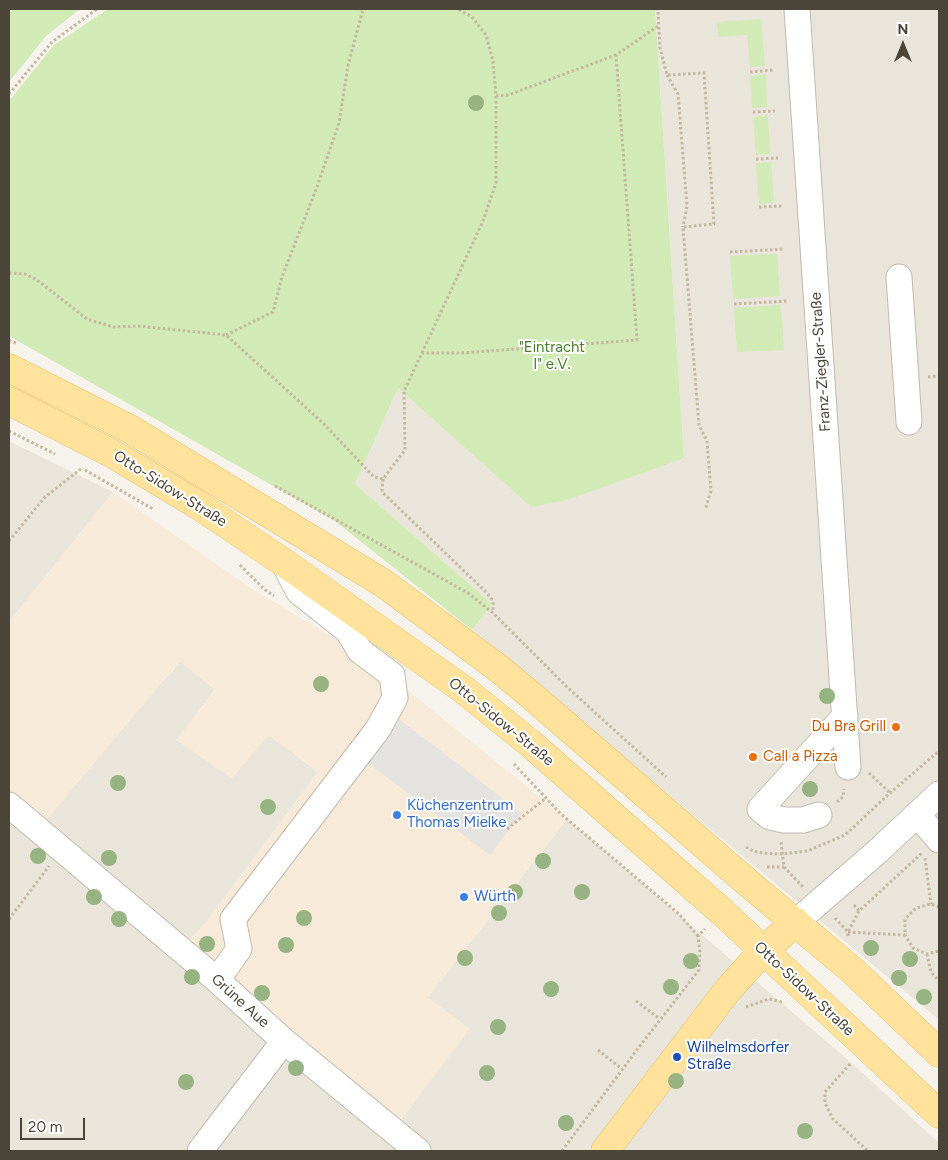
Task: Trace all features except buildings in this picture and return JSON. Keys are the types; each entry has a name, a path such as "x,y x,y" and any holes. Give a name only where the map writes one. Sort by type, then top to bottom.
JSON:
{"main road":[{"name":"Otto-Sidow-Straße","path":"9,368 130,428 383,583 534,697 747,882 853,971 939,1053"},
{"name":"Otto-Sidow-Straße","path":"9,401 113,454 198,505 283,562 464,690 531,744 720,911 939,1114"},
{"path":"605,1151 727,991 763,952 796,922"}],"street":[{"name":"Franz-Ziegler-Straße","path":"797,9 848,767"},
{"path":"899,277 909,422"},
{"path":"217,980 239,949 233,919 378,729 395,698 392,675 360,651 348,631 299,592 283,562"},
{"path":"819,815 803,820 784,820 770,817 760,809 845,716"},
{"path":"796,922 878,851 939,794"},
{"name":"Grüne Aue","path":"9,806 217,980 284,1041 418,1151"},
{"path":"917,814 932,845"},
{"path":"200,1151 284,1041"}],"path":[{"path":"9,94 52,42 97,9"},
{"path":"9,273 24,274 37,280 87,319 113,327 138,326 226,335 273,312 282,277 317,187 339,123 348,66 363,9"},
{"path":"457,9 471,16 486,35 492,62 496,96 496,183 483,221 404,391 405,450 383,479 382,492 487,593 493,601 493,613 567,687 625,739 622,733"},
{"path":"658,12 660,48 667,75 678,94 687,206 683,227 699,425 707,441 711,483 711,491 705,510"},
{"path":"496,96 508,95 616,55 658,26"},
{"path":"422,353 462,353 637,340 616,55"},
{"path":"750,72 772,70"},
{"path":"667,75 704,73 714,224 683,227"},
{"path":"753,112 775,111"},
{"path":"756,159 778,158"},
{"path":"759,206 782,206"},
{"path":"730,252 784,249"},
{"path":"734,304 788,301"},
{"path":"226,335 324,424 374,477 383,479"},
{"path":"9,541 44,497 82,468"},
{"path":"567,687 574,690"},
{"path":"742,844 753,851 782,854 807,851 845,835 939,751"},
{"path":"819,815 843,797 848,767"},
{"path":"507,829 546,798"},
{"path":"781,839 784,867"},
{"path":"930,904 932,845"},
{"path":"905,935 848,932 859,911 932,845"},
{"path":"9,919 62,850"},
{"path":"939,907 930,904 916,908 906,919 905,935 913,948 927,954 939,951"},
{"path":"854,905 859,911"},
{"path":"927,954 931,972 939,981"},
{"path":"562,1151 622,1069 638,1052 699,970"},
{"path":"683,990 687,994"},
{"path":"636,1001 660,1020"},
{"path":"598,1050 622,1069"},
{"path":"854,1060 825,1092 825,1103 833,1119 868,1151"}],"shaded area":[{"path":"655,9 939,9 939,1020 472,630 492,604 355,484 398,388 531,507 684,458"},
{"path":"9,441 113,492 9,622"},
{"path":"113,492 249,587 369,659 567,819 428,997 470,1029 392,1131 181,950 206,922 318,772 269,735 232,778 176,740 215,690 180,661 38,830 9,805 9,622"},
{"path":"180,661 215,689 177,740 269,735 318,772 206,922 181,950 393,1131 426,1086 428,997 567,819 855,1066 939,1143 939,1151 9,1151 9,805 171,673"},
{"path":"388,711 522,813 490,855 356,754"}],"green space":[{"path":"9,9 80,9 46,36 9,82"},
{"name":"\"Eintracht I\" e.V.","path":"108,9 655,9 684,458 567,500 531,507 398,388 355,484 492,604 472,630 335,521 9,336 9,101 54,45"},
{"path":"761,19 765,66 750,67 747,35 718,37 717,22"},
{"path":"766,75 767,107 752,108 750,76"},
{"path":"768,115 770,154 756,155 753,117"},
{"path":"771,162 774,203 759,204 756,163"},
{"path":"777,254 780,296 733,299 730,256"},
{"path":"781,305 784,350 737,352 734,308"}],"place":[{"name":"Du Bra Grill","path":"896,727"},
{"name":"Call a Pizza","path":"753,757"},
{"name":"Küchenzentrum Thomas Mielke","path":"397,815"},
{"name":"Würth","path":"464,897"},
{"name":"Wilhelmsdorfer Straße","path":"677,1057"}]}
